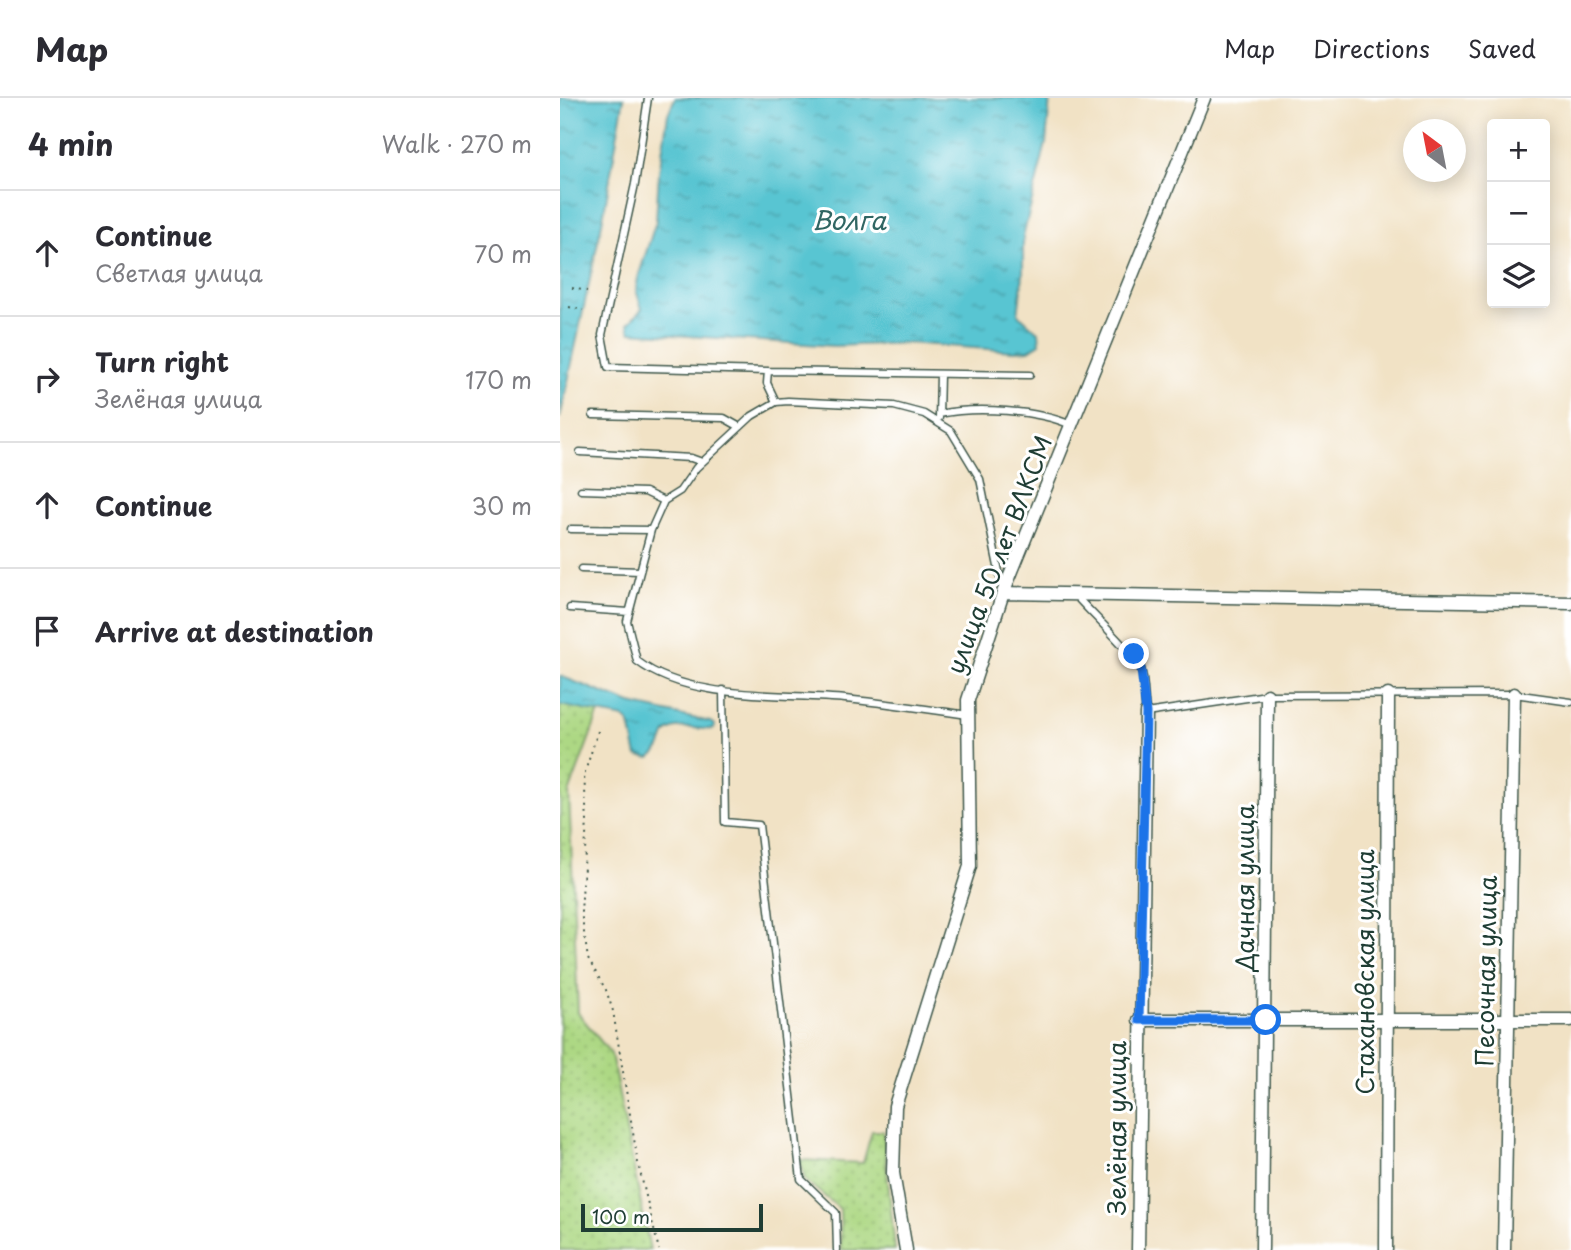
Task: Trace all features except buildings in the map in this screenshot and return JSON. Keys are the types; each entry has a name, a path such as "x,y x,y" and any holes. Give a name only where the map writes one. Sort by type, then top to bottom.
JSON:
{"street":[{"name":"улица 50 лет ВЛКСМ","path":"906,1250 893,1173 895,1107 970,866 968,700 1003,593 1204,98"},
{"path":"1003,593 1571,603"},
{"name":"Песочная улица","path":"1504,1250 1514,694"},
{"name":"Дачная улица","path":"1262,1250 1267,695"},
{"name":"Стахановская улица","path":"1386,1250 1388,695"},
{"name":"Зелёная улица","path":"1138,1250 1139,1020 1146,713"},
{"path":"1139,1020 1571,1020"}],"lane":[{"path":"648,98 635,184 603,335 608,367 1030,375"},
{"path":"768,371 767,383 776,401"},
{"path":"940,374 939,417 951,430 979,480 1003,593"},
{"path":"968,715 847,699 723,690 671,681 637,661 629,632 629,612 651,530 664,501 680,491 702,462 740,427 776,401 894,406 939,417 978,410 1058,419 1071,425"},
{"path":"593,415 724,418 740,427"},
{"path":"580,452 691,458 702,462"},
{"path":"581,490 645,492 664,501"},
{"path":"571,529 651,530"},
{"path":"581,569 640,571"},
{"path":"1073,594 1114,640 1134,654 1141,669 1146,713 1267,695 1514,694 1571,702"},
{"path":"570,608 629,612"},
{"path":"723,690 725,822 759,825 801,1179 836,1213 837,1250"}],"path":[{"path":"572,288 587,291"},
{"path":"569,307 583,310"},
{"path":"598,731 584,775 587,821 581,912 588,959 606,990 613,1011 638,1163 659,1250"}],"green space":[{"path":"560,705 599,712 569,793 578,1013 611,1054 650,1250 560,1250"},
{"path":"872,1131 883,1131 895,1250 841,1250 840,1209 805,1180 800,1160 863,1163"}],"water":[{"path":"560,98 624,98 603,218 560,418"},
{"name":"Волга","path":"675,98 1050,98 1046,143 1023,237 1023,275 1018,314 1039,333 1040,343 1029,350 1014,351 907,343 834,346 630,332 628,324 642,309 636,290 656,221 659,172 668,114"},
{"path":"560,676 631,704 710,722 715,725 714,729 674,728 665,735 660,748 650,758 637,756 630,724 624,718 560,705"}],"route":[{"path":"1134,654 1141,669 1146,713 1139,1020 1266,1020"}]}
